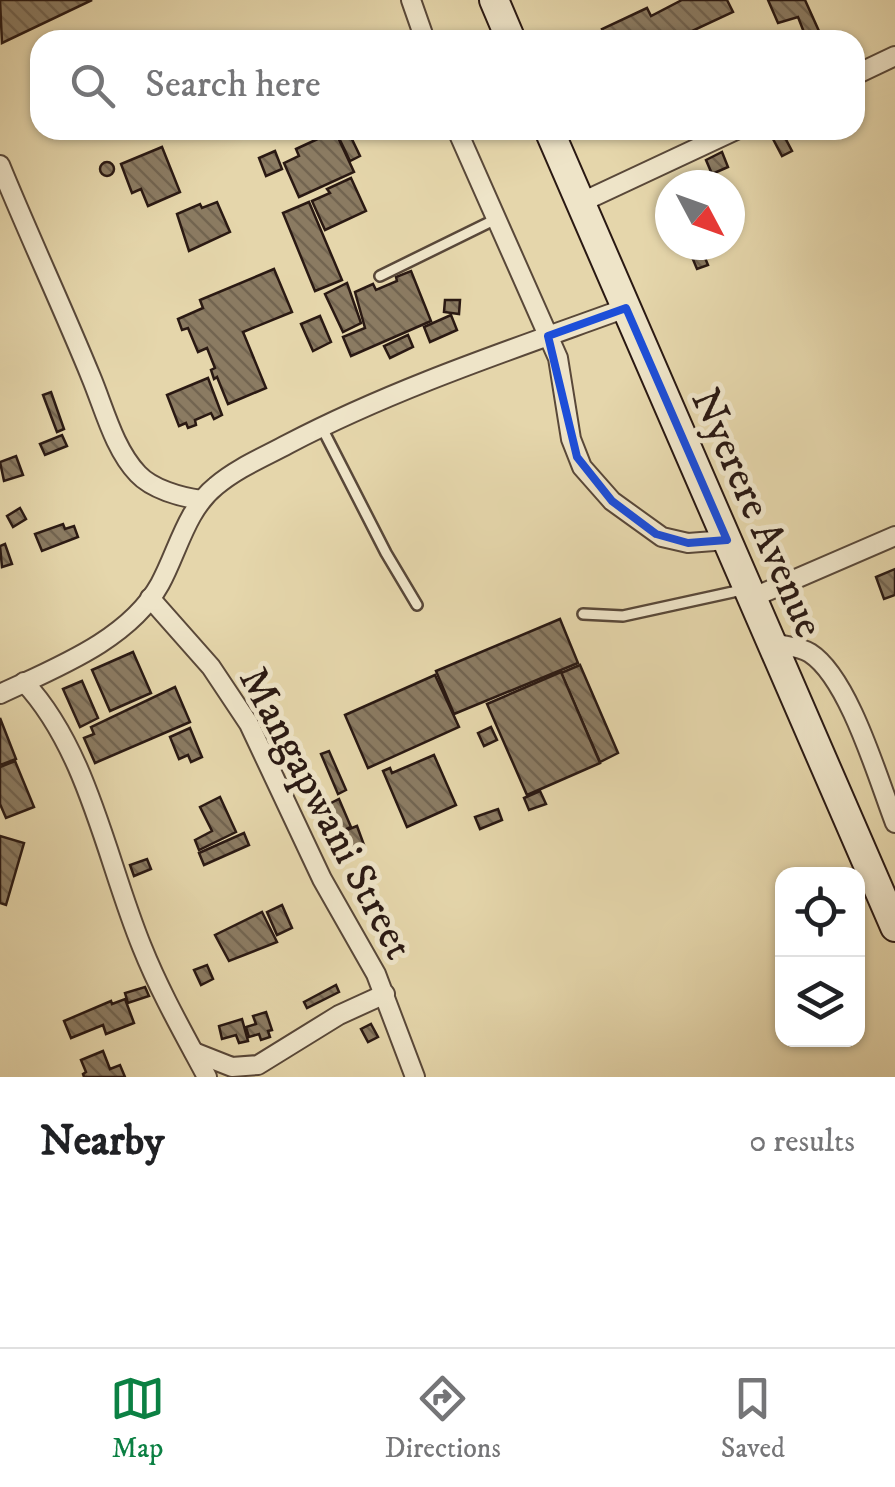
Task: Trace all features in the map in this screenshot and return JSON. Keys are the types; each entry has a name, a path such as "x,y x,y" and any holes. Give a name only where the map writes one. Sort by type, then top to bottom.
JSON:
{"street":[{"path":"412,0 422,30"},
{"path":"494,0 507,30"},
{"path":"865,70 895,56"},
{"path":"461,140 558,358 571,439 582,468 612,501 662,537 688,544 727,540"},
{"name":"Nyerere Avenue","path":"553,140 895,927"},
{"path":"580,203 715,140"},
{"path":"0,165 105,414 127,457 138,475 171,493 201,500"},
{"path":"1,690 24,682 117,631 160,584 201,500 240,469 321,426 626,308"},
{"path":"752,593 895,536"},
{"name":"Mangapwani Street","path":"150,598 211,667 249,724 322,879 384,994 415,1077"},
{"path":"772,643 809,652 830,673 850,706 895,823"},
{"path":"24,682 62,737 89,798 142,947 207,1077"},
{"path":"194,1052 232,1067 258,1065 320,1026 384,994"}],"lane":[{"path":"380,276 494,220"},
{"path":"321,426 416,606"},
{"path":"583,614 623,616 752,593"}],"highlighted area":[{"path":"626,308 727,540 688,543 656,534 612,501 577,457 548,336"}],"building":[{"path":"0,0 92,0 2,43"},
{"path":"682,0 727,0 733,12 694,30 602,29 647,8 651,16"},
{"path":"768,0 805,0 818,30 803,30 798,17 778,23"},
{"path":"316,140 339,140 354,172 299,197 284,163 299,156 296,149"},
{"path":"340,140 352,140 360,156 350,161"},
{"path":"774,140 786,140 792,151 782,156"},
{"path":"162,147 180,192 148,206 141,189 132,193 121,164"},
{"path":"275,151 282,169 266,176 259,158"},
{"path":"722,152 728,167 710,170 706,160"},
{"path":"107,162 114,169 107,176 100,169"},
{"path":"351,178 366,211 325,230 312,201"},
{"path":"217,202 230,232 189,251 177,214"},
{"path":"309,202 342,280 315,291 283,213"},
{"path":"693,260 706,260 708,265 697,269"},
{"path":"274,269 292,312 243,332 266,388 228,404 217,377 214,379 211,370 215,368 207,348 198,352 188,328 182,330 178,319 203,308 200,300"},
{"path":"411,271 431,321 351,356 343,337 365,328 355,292 373,284 376,290"},
{"path":"347,283 361,323 343,332 325,294"},
{"path":"445,300 460,300 459,314 444,312"},
{"path":"451,315 457,330 430,342 424,327"},
{"path":"320,316 331,342 313,351 301,324"},
{"path":"408,335 413,347 390,358 384,346"},
{"path":"208,378 222,415 214,419 211,413 195,420 196,425 179,426 167,395"},
{"path":"51,392 64,429 57,432 43,395"},
{"path":"62,435 67,446 45,455 40,444"},
{"path":"16,456 23,475 4,481 0,462"},
{"path":"20,508 26,519 13,527 7,516"},
{"path":"63,524 65,529 74,526 78,537 42,551 35,534"},
{"path":"5,544 12,564 2,567 0,546"},
{"path":"895,569 895,595 884,599 876,577"},
{"path":"560,619 578,663 454,714 436,671"},
{"path":"133,652 151,693 110,711 92,670"},
{"path":"580,665 618,753 600,762 561,673"},
{"path":"561,672 600,763 527,795 487,704"},
{"path":"435,675 459,727 368,768 345,715"},
{"path":"82,681 98,718 80,727 63,689"},
{"path":"175,687 190,722 95,763 84,738 94,734 91,727"},
{"path":"0,718 16,759 0,765"},
{"path":"491,727 497,740 484,746 478,733"},
{"path":"190,728 202,757 191,762 188,755 179,759 170,737"},
{"path":"329,751 346,790 338,794 321,754"},
{"path":"434,755 456,805 407,827 383,771 390,768 392,773"},
{"path":"15,761 34,807 6,818 0,804 0,767"},
{"path":"540,791 546,804 529,810 524,798"},
{"path":"220,797 236,832 199,850 195,840 212,831 200,807"},
{"path":"339,799 351,827 335,834 323,807"},
{"path":"498,809 502,820 480,829 475,817"},
{"path":"357,826 364,845 340,853 334,835"},
{"path":"244,833 249,845 204,865 199,853"},
{"path":"0,836 24,843 6,905 0,903"},
{"path":"147,859 151,869 134,876 130,865"},
{"path":"282,905 292,928 277,935 267,912"},
{"path":"262,912 277,942 229,961 215,935"},
{"path":"207,965 213,979 201,985 194,970"},
{"path":"336,985 339,992 307,1008 304,1002"},
{"path":"145,987 149,996 128,1003 125,993"},
{"path":"125,999 134,1023 106,1034 103,1025 71,1038 64,1021"},
{"path":"266,1012 272,1030 268,1031 270,1037 249,1037 246,1027 256,1024 253,1016"},
{"path":"242,1019 248,1041 239,1043 236,1035 222,1039 219,1026"},
{"path":"371,1024 378,1037 368,1042 361,1029"},
{"path":"103,1051 110,1069 120,1065 125,1077 84,1077 81,1060"}]}
